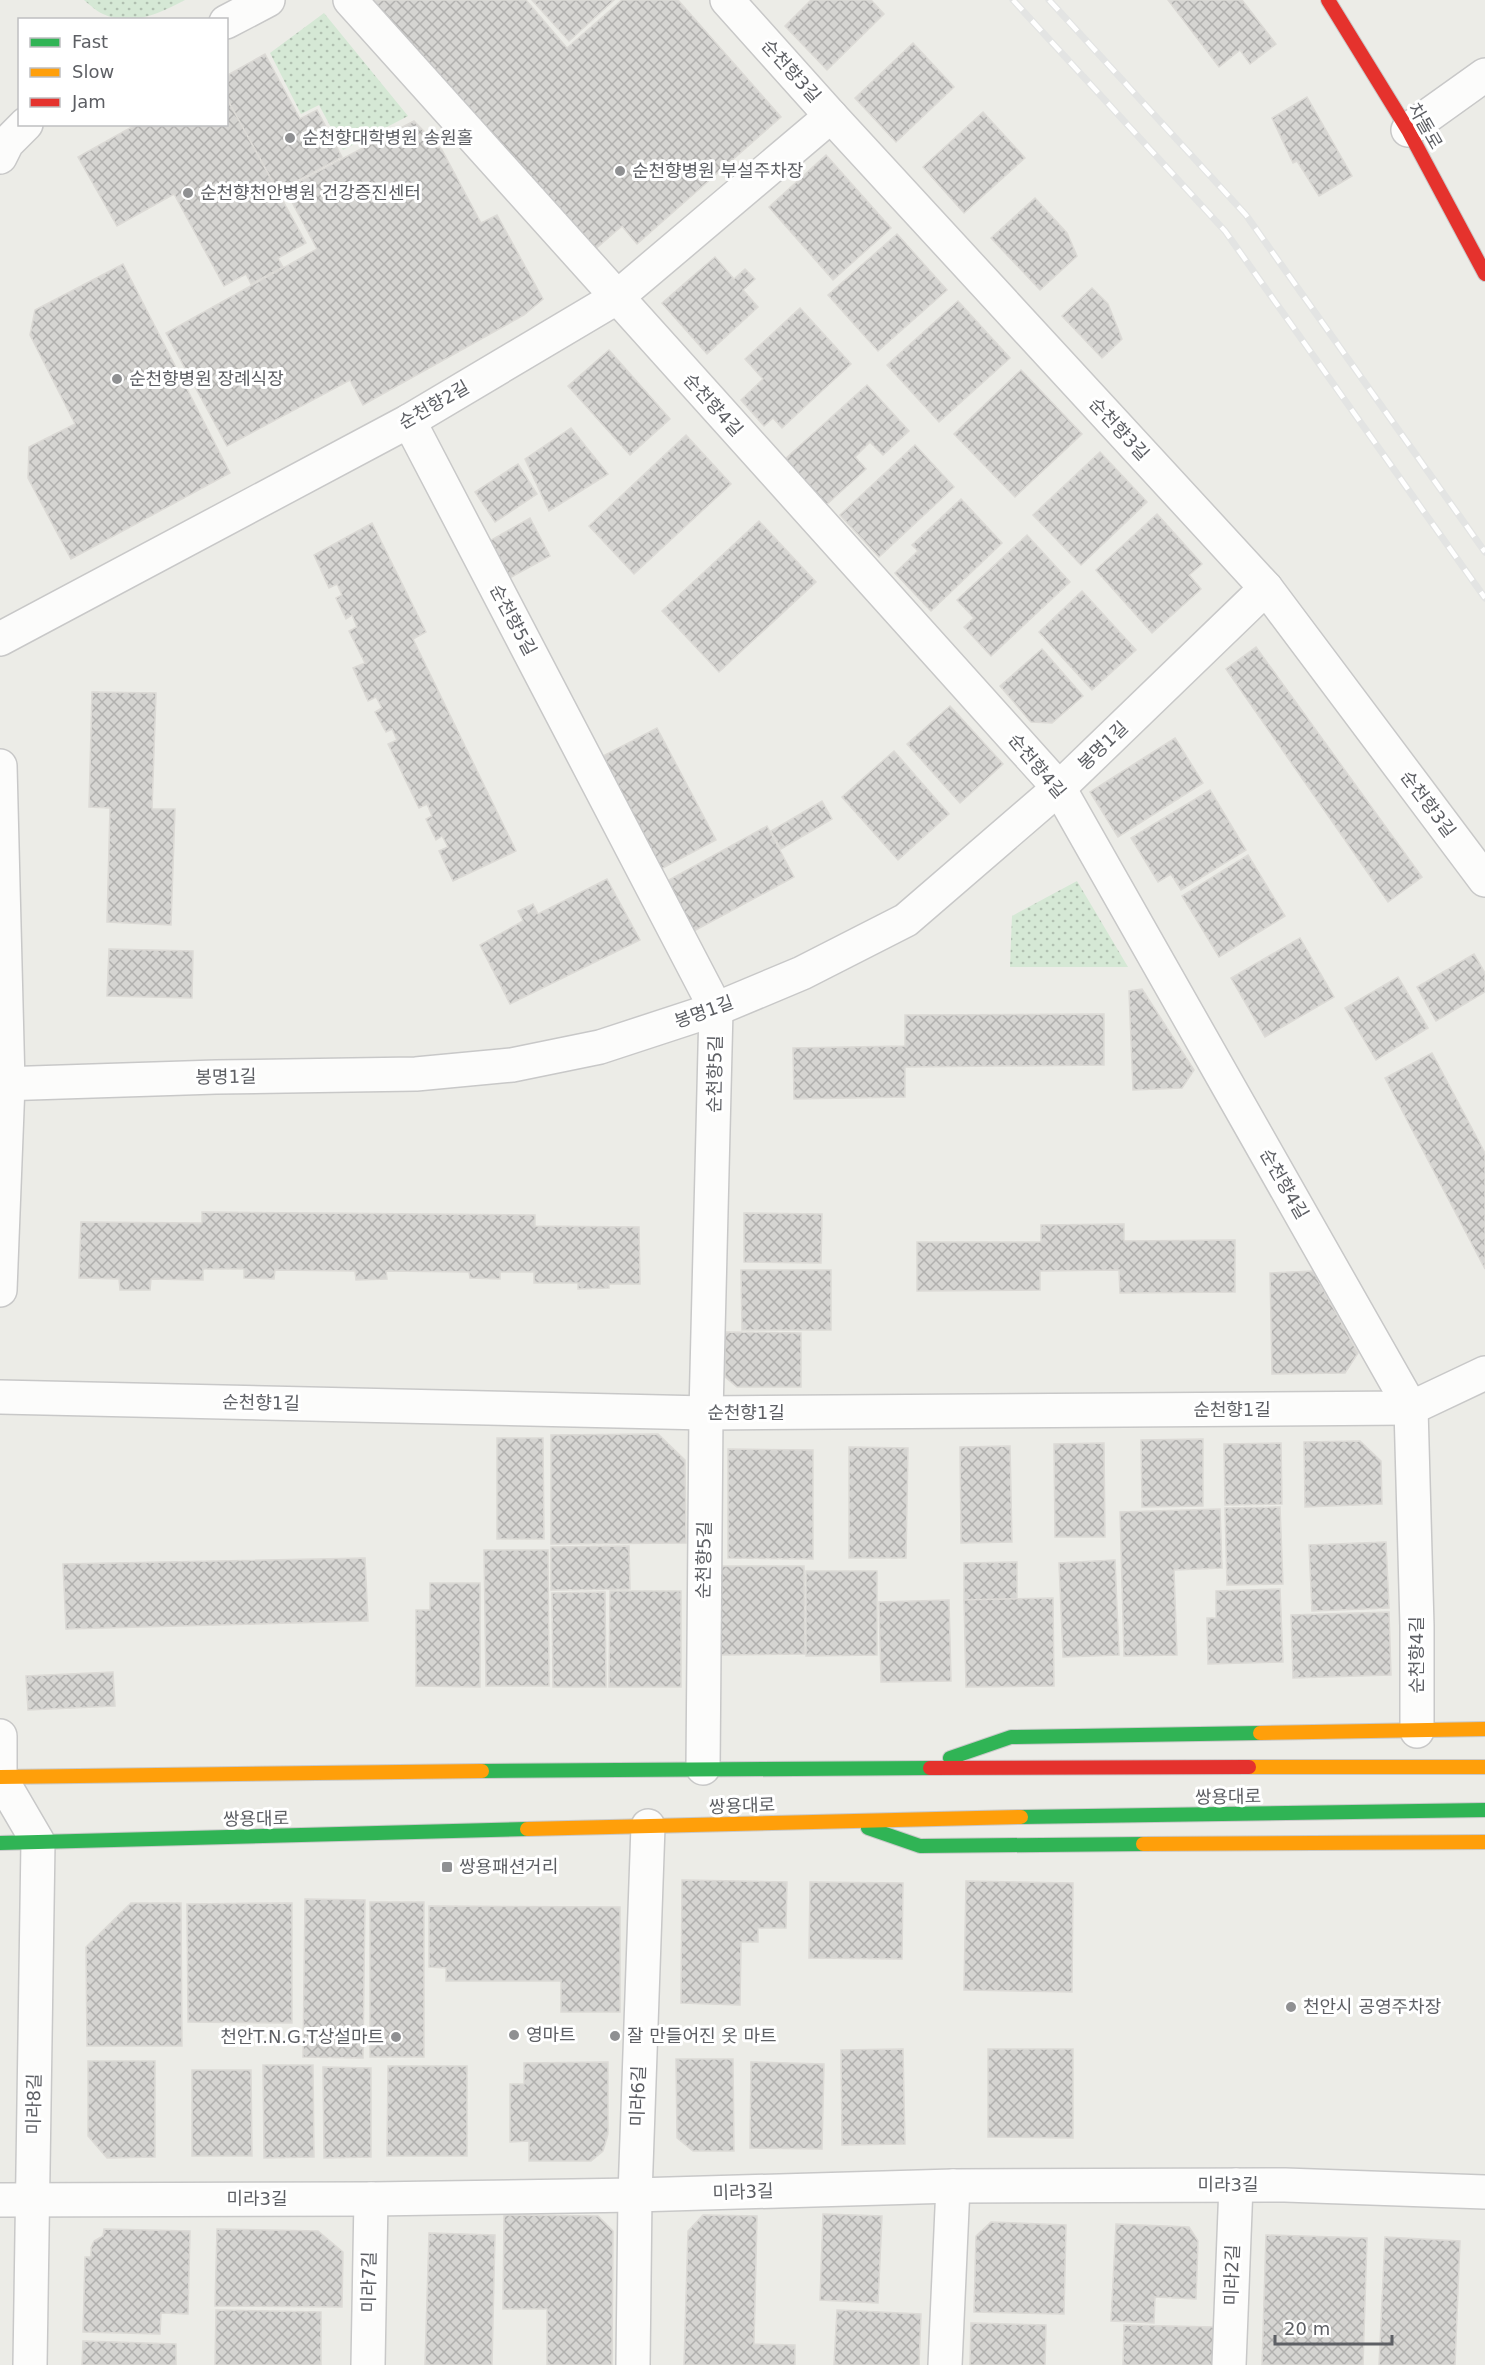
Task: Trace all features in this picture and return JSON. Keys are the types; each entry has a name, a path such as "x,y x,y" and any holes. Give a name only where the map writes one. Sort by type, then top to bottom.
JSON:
{"main road":[{"name":"차돌로","path":"1328,0 1408,130 1485,274"},
{"path":"925,1767 1011,1737 1485,1730"},
{"name":"쌍용대로","path":"0,1777 703,1768 1485,1767"},
{"name":"쌍용대로","path":"0,1843 844,1820 1485,1810"},
{"path":"844,1820 920,1846 1485,1842"}],"street":[{"path":"228,21 268,0"},
{"name":"순천향4길","path":"350,0 1059,788 1411,1408 1417,1626 1417,1731"},
{"name":"순천향3길","path":"727,0 1266,588 1485,880"},
{"path":"1408,130 1485,75"},
{"name":"순천향2길","path":"0,639 409,421 616,298 831,116"},
{"path":"0,124 18,124"},
{"path":"0,158 7,143 24,126"},
{"name":"순천향5길","path":"409,421 716,1009 706,1413 703,1768"},
{"name":"봉명1길","path":"4,1084 216,1077 416,1074 512,1065 600,1047 716,1009 802,973 906,920 1059,788 1266,588"},
{"path":"0,766 4,1084 0,1290"},
{"name":"순천향1길","path":"0,1397 706,1413 1411,1408 1485,1373"},
{"path":"0,1736 0,1777 38,1842"},
{"name":"미라6길","path":"633,2365 634,2196 648,1826"},
{"name":"미라8길","path":"30,2365 38,1842"},
{"name":"미라3길","path":"0,2200 634,2196 953,2186 1236,2185 1485,2192"},
{"name":"미라2길","path":"1229,2365 1236,2185"},
{"path":"945,2365 953,2186"},
{"name":"미라7길","path":"368,2365 371,2199"}],"green space":[{"path":"84,0 185,0 166,10 140,18 114,18 95,10"},
{"path":"324,13 408,116 343,150 319,105 301,114 270,53"},
{"path":"1077,881 1128,967 1010,967 1012,916"}],"building":[{"name":"순천향병원 부설주차장","path":"372,0 526,0 567,48 622,0 678,0 781,117 637,244 622,226 592,252"},
{"path":"532,0 614,0 569,41"},
{"path":"811,0 871,0 884,14 827,70 785,26"},
{"path":"1168,0 1242,0 1276,44 1250,64 1240,50 1219,67"},
{"path":"913,43 954,87 896,142 855,98"},
{"name":"순천향대학병원 송원홀","path":"265,54 300,119 317,110 342,157 278,191 228,101 228,75"},
{"path":"1307,97 1352,176 1319,196 1297,161 1293,163 1272,118"},
{"name":"순천향천안병원 건강증진센터","path":"228,101 306,243 278,258 283,267 251,284 246,274 224,286 174,194 117,226 78,157 133,126 228,126"},
{"path":"983,112 1025,158 964,213 923,167"},
{"path":"414,121 442,150 481,223 497,215 543,299 524,315 363,405 350,380 227,446 166,333 317,249 285,189"},
{"path":"826,155 891,228 833,280 769,207"},
{"path":"1035,198 1067,233 1077,256 1040,290 991,238"},
{"path":"897,234 947,290 878,351 828,295"},
{"path":"715,257 734,279 745,269 755,279 743,290 758,307 707,354 662,303"},
{"name":"순천향병원 장례식장","path":"123,264 230,473 71,559 28,478 29,447 75,424 30,335 35,310"},
{"path":"1092,288 1108,304 1122,339 1102,358 1062,316"},
{"path":"958,301 1010,358 939,422 887,365"},
{"path":"800,308 851,364 782,428 773,418 764,426 741,400 763,379 745,359"},
{"path":"609,350 670,419 630,455 568,386"},
{"path":"1021,370 1082,434 1015,497 954,434"},
{"path":"867,385 909,431 883,455 870,442 855,457 866,469 826,505 784,460"},
{"path":"571,428 608,474 549,511 525,459"},
{"path":"686,435 731,484 634,574 589,526"},
{"path":"915,445 954,487 879,557 840,515"},
{"path":"1100,452 1147,502 1081,565 1033,515"},
{"path":"518,464 537,494 495,522 475,492"},
{"path":"961,499 1002,543 931,611 895,573 918,551 912,545"},
{"path":"1157,514 1202,564 1189,575 1201,589 1152,633 1096,570"},
{"path":"530,518 550,556 506,580 486,543"},
{"path":"759,521 816,582 719,672 662,611"},
{"path":"372,523 426,632 413,639 516,851 453,881 439,851 448,847 442,836 436,840 426,819 432,816 427,804 419,808 388,744 397,740 392,729 386,732 375,712 382,708 376,697 368,701 353,668 365,663 349,631 357,627 352,615 346,619 336,598 342,595 337,584 329,588 314,555"},
{"path":"1027,535 1070,582 991,656 964,627 974,618 957,600"},
{"path":"1082,591 1136,650 1092,690 1039,632"},
{"path":"1256,647 1422,877 1388,902 1226,669"},
{"path":"1042,649 1083,696 1052,723 1031,722 1000,686"},
{"path":"92,692 156,693 152,809 175,809 171,925 107,922 110,808 89,807"},
{"path":"950,706 1003,764 960,803 907,744"},
{"path":"657,728 716,840 661,869 603,756"},
{"path":"1175,738 1203,783 1118,837 1090,792"},
{"path":"894,751 949,814 898,860 842,797"},
{"path":"1210,790 1246,850 1181,890 1171,874 1158,882 1131,838"},
{"path":"822,801 832,819 781,849 771,831"},
{"path":"767,826 794,877 694,931 667,881"},
{"path":"1248,855 1285,916 1219,957 1182,896"},
{"path":"607,879 640,940 510,1004 480,945 523,921 518,911 533,904 538,914"},
{"path":"1300,938 1334,997 1265,1037 1231,978"},
{"path":"109,949 193,951 192,998 107,996"},
{"path":"1474,954 1485,973 1485,992 1436,1021 1417,987"},
{"path":"1398,977 1428,1028 1376,1060 1345,1008"},
{"path":"1142,989 1194,1070 1182,1088 1133,1090 1129,991"},
{"path":"1104,1014 1104,1065 905,1067 905,1097 794,1099 793,1048 905,1046 905,1015"},
{"path":"1432,1053 1485,1153 1485,1269 1385,1078"},
{"path":"202,1212 535,1215 535,1226 639,1227 640,1284 609,1284 609,1288 578,1289 578,1283 534,1283 534,1272 500,1272 500,1279 470,1278 469,1272 386,1271 387,1279 356,1280 355,1271 275,1270 274,1279 244,1278 244,1269 203,1269 203,1280 151,1279 150,1290 120,1290 119,1279 79,1278 81,1222 202,1223"},
{"path":"744,1213 822,1214 821,1263 744,1262"},
{"path":"1124,1224 1124,1241 1235,1240 1235,1292 1120,1293 1119,1270 1040,1271 1040,1290 917,1291 917,1242 1041,1242 1041,1225"},
{"path":"741,1270 831,1270 831,1330 742,1330"},
{"path":"1313,1271 1358,1353 1345,1373 1272,1374 1270,1273"},
{"path":"725,1332 801,1333 801,1387 737,1387 725,1377"},
{"path":"658,1434 685,1460 686,1543 551,1544 551,1435"},
{"path":"497,1438 543,1438 544,1539 497,1539"},
{"path":"1203,1439 1203,1506 1142,1507 1141,1440"},
{"path":"1360,1441 1381,1461 1382,1504 1305,1507 1304,1442"},
{"path":"1104,1443 1105,1537 1055,1537 1054,1444"},
{"path":"1281,1443 1282,1504 1225,1505 1224,1444"},
{"path":"1010,1446 1012,1542 961,1543 960,1447"},
{"path":"849,1447 908,1448 906,1558 849,1558"},
{"path":"728,1449 813,1450 813,1559 728,1558"},
{"path":"1280,1507 1283,1584 1227,1585 1225,1508"},
{"path":"1220,1509 1222,1568 1174,1570 1177,1655 1124,1656 1120,1512"},
{"path":"1386,1542 1389,1608 1312,1611 1309,1545"},
{"path":"629,1546 630,1589 551,1590 551,1547"},
{"path":"484,1550 548,1550 549,1686 486,1686"},
{"path":"365,1558 368,1621 66,1629 63,1564"},
{"path":"1115,1560 1119,1655 1063,1657 1059,1563"},
{"path":"1017,1562 1017,1599 964,1600 964,1563"},
{"path":"720,1566 804,1566 805,1654 720,1655"},
{"path":"806,1571 877,1571 877,1655 806,1656"},
{"path":"430,1583 480,1583 480,1687 416,1686 416,1610 430,1610"},
{"path":"1280,1589 1283,1662 1208,1664 1207,1618 1216,1618 1216,1591"},
{"path":"610,1591 681,1591 681,1687 609,1687"},
{"path":"605,1592 606,1687 553,1687 552,1593"},
{"path":"1053,1598 1054,1686 966,1687 964,1600"},
{"path":"949,1600 951,1681 881,1682 879,1602"},
{"path":"1389,1612 1391,1675 1293,1678 1291,1615"},
{"path":"113,1672 115,1706 28,1710 26,1676"},
{"path":"682,1880 787,1882 786,1928 758,1928 758,1942 741,1942 740,2005 681,2003"},
{"path":"966,1881 1073,1883 1072,1992 964,1990"},
{"path":"810,1882 903,1883 902,1959 809,1958"},
{"path":"305,1899 365,1900 363,2058 303,2057"},
{"path":"370,1902 424,1902 424,2057 370,2057"},
{"path":"131,1903 181,1903 182,2046 87,2046 86,1947"},
{"path":"292,1903 292,2023 188,2022 187,1904"},
{"path":"429,1906 620,1907 620,2012 561,2012 561,1981 446,1981 446,1968 429,1967"},
{"path":"903,2049 905,2144 842,2145 841,2050"},
{"path":"988,2049 1073,2049 1073,2138 988,2137"},
{"path":"676,2059 733,2059 734,2151 693,2151 677,2138"},
{"path":"88,2061 155,2061 155,2157 107,2158 88,2136"},
{"path":"608,2062 608,2134 603,2151 591,2161 529,2161 529,2141 510,2142 510,2084 524,2084 524,2063"},
{"path":"751,2062 824,2064 822,2149 750,2148"},
{"path":"263,2065 313,2065 314,2157 264,2158"},
{"path":"388,2066 467,2066 467,2156 387,2156"},
{"path":"323,2067 371,2068 371,2157 324,2158"},
{"path":"192,2070 251,2070 252,2156 192,2156"},
{"path":"823,2214 882,2216 878,2303 820,2300"},
{"path":"504,2215 598,2216 613,2231 612,2365 547,2365 547,2309 503,2309"},
{"path":"703,2215 757,2216 754,2344 795,2345 795,2365 684,2365 688,2231"},
{"path":"991,2222 1066,2225 1064,2314 974,2312 976,2236"},
{"path":"1116,2224 1189,2227 1198,2241 1196,2299 1155,2297 1154,2323 1111,2321"},
{"path":"104,2229 190,2231 188,2314 161,2313 160,2334 83,2332 85,2257 91,2257 94,2241 103,2236"},
{"path":"217,2229 318,2231 343,2252 342,2307 215,2306"},
{"path":"429,2233 495,2235 492,2365 425,2365"},
{"path":"1266,2235 1367,2238 1363,2365 1262,2365"},
{"path":"1385,2237 1460,2241 1455,2365 1379,2365"},
{"path":"216,2310 321,2312 321,2365 215,2365"},
{"path":"837,2310 921,2314 919,2365 834,2365"},
{"path":"971,2323 1046,2325 1045,2365 970,2365"},
{"path":"1124,2325 1214,2327 1213,2365 1123,2365"},
{"path":"83,2341 176,2344 176,2365 82,2365"}],"railway":[{"path":"1013,0 1225,231 1485,598"},
{"path":"1049,0 1246,215 1485,552"}],"traffic: fast":[{"path":"950,1758 1011,1737 1260,1733"},
{"path":"482,1771 930,1768"},
{"path":"1021,1817 1485,1810"},
{"path":"868,1828 920,1846 1143,1844"},
{"path":"0,1843 527,1829"}],"traffic: slow":[{"path":"1260,1733 1485,1729"},
{"path":"1249,1767 1485,1767"},
{"path":"0,1777 482,1771"},
{"path":"527,1829 1021,1817"},
{"path":"1143,1844 1485,1842"}],"traffic: jam":[{"path":"1328,0 1408,130 1485,274"},
{"path":"930,1768 1249,1767"}],"place":[{"name":"순천향대학병원 송원홀","path":"290,138"},
{"name":"순천향병원 부설주차장","path":"620,171"},
{"name":"순천향천안병원 건강증진센터","path":"188,193"},
{"name":"순천향병원 장례식장","path":"117,379"},
{"name":"쌍용패션거리","path":"447,1867"},
{"name":"천안시 공영주차장","path":"1291,2007"},
{"name":"영마트","path":"514,2035"},
{"name":"잘 만들어진 옷 마트","path":"615,2036"},
{"name":"천안T.N.G.T상설마트","path":"396,2037"}]}
